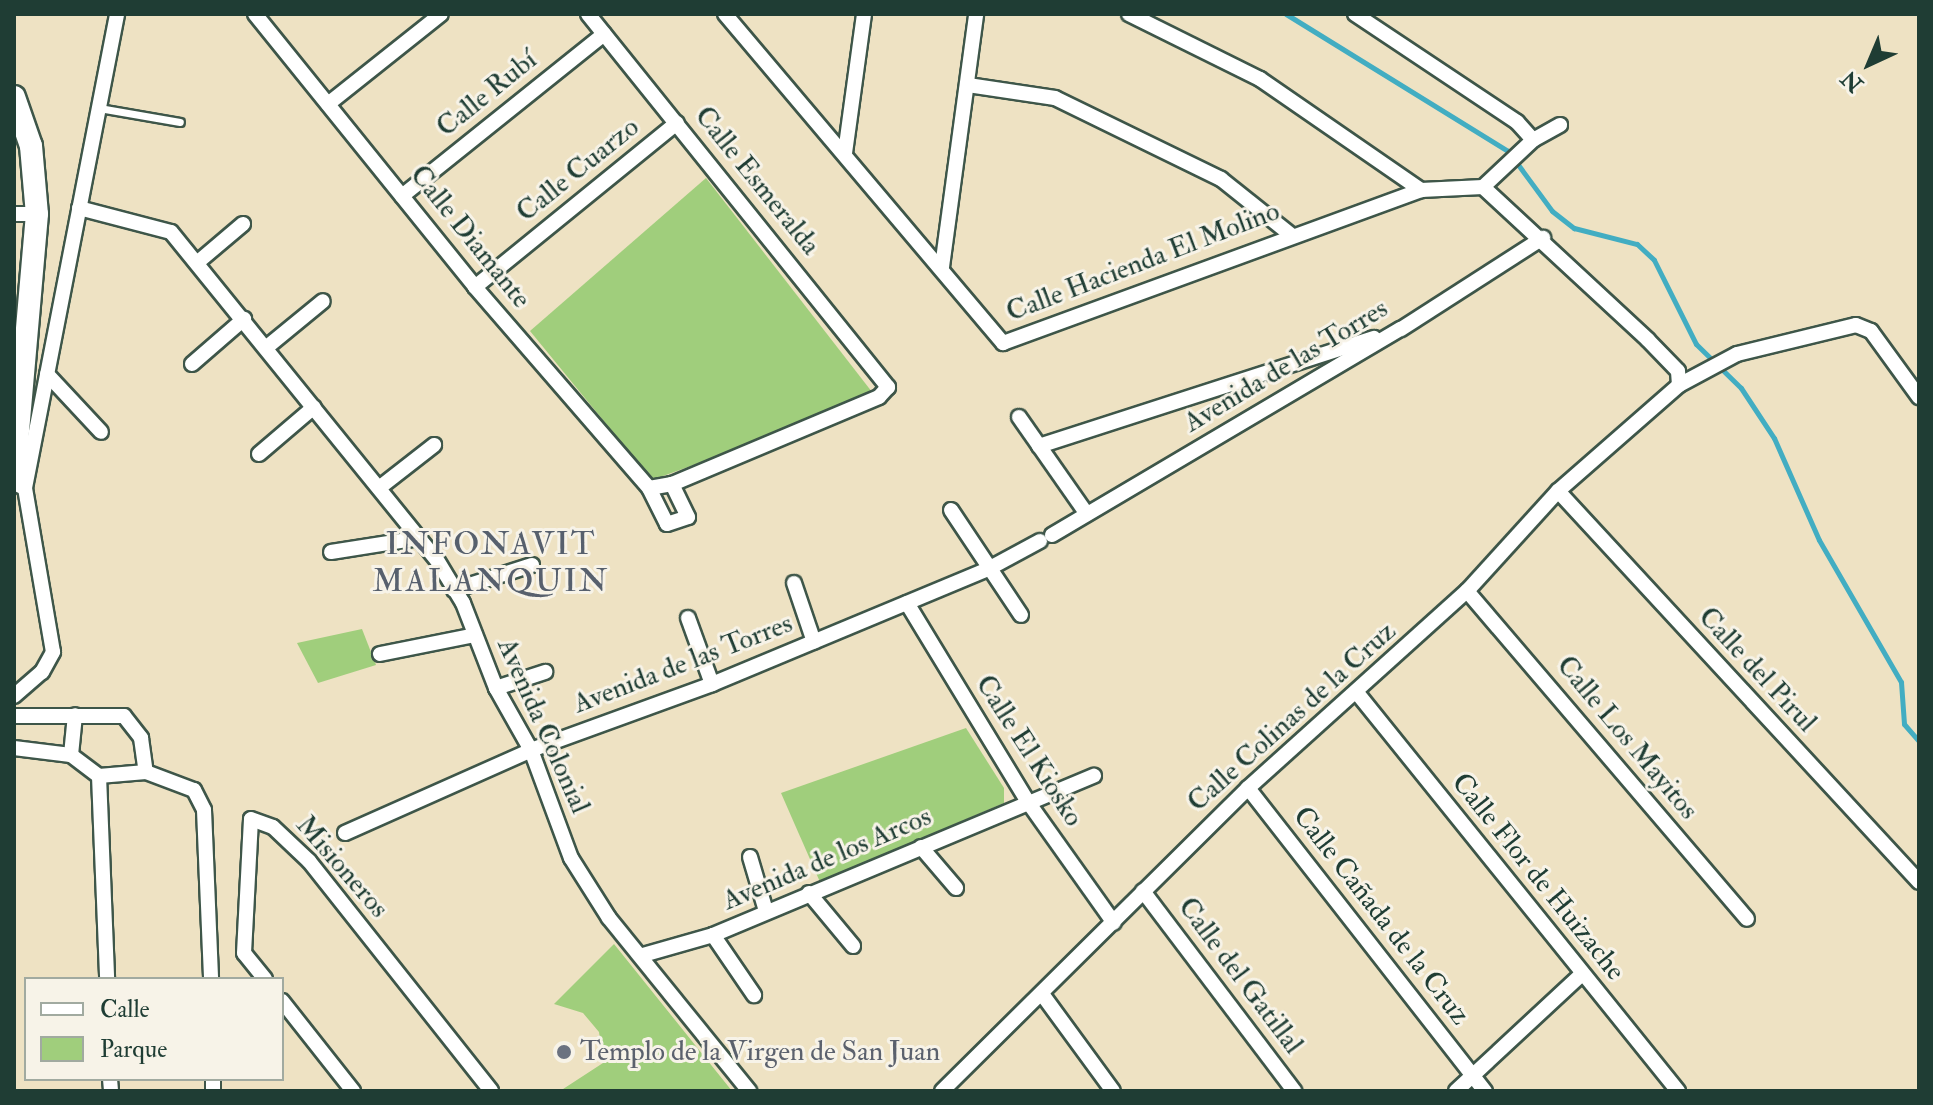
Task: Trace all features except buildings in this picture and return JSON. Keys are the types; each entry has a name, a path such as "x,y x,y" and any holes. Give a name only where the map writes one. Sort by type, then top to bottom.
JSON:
{"main road":[{"path":"14,97 31,146 37,214 18,483"}],"street":[{"path":"14,696 42,672 53,652 18,483 47,374 117,14"},
{"name":"Calle Diamante","path":"256,14 475,287 649,488 667,524 688,517 672,484"},
{"path":"328,104 441,14"},
{"name":"Calle Esmeralda","path":"588,14 888,387 879,397 672,484"},
{"name":"Calle Hacienda El Molino","path":"725,14 942,267 1003,343 1290,234 1421,190 1483,187"},
{"path":"845,153 864,14"},
{"path":"942,267 976,14"},
{"path":"1129,14 1260,79 1421,190"},
{"path":"1355,14 1506,115 1533,140"},
{"name":"Calle Rubí","path":"402,196 604,34"},
{"path":"968,85 1055,98 1221,179 1290,234"},
{"name":"Calle Cuarzo","path":"475,287 677,123"},
{"path":"1560,125 1533,140 1483,187 1543,238 1678,371 1679,385"},
{"name":"Avenida Colonial","path":"79,208 171,232 419,538 454,590 496,688 531,750 571,858 609,918 643,955 749,1091"},
{"path":"14,214 37,214"},
{"path":"198,262 243,224"},
{"name":"Avenida de las Torres","path":"345,833 531,750 712,684 988,569 1401,329 1543,238"},
{"path":"267,347 323,301"},
{"path":"192,364 244,319"},
{"name":"Calle Colinas de la Cruz","path":"942,1091 1248,788 1358,694 1467,591 1558,491 1679,385 1737,354 1856,325 1871,331 1919,397"},
{"path":"1039,446 1401,329"},
{"path":"47,374 101,432"},
{"path":"259,454 314,407"},
{"path":"1019,417 1087,514"},
{"path":"379,488 434,445"},
{"path":"649,488 672,484"},
{"name":"Calle del Pirul","path":"1558,491 1919,882"},
{"path":"951,510 1021,615"},
{"path":"331,552 419,538"},
{"path":"454,590 532,565"},
{"path":"794,583 814,642"},
{"name":"Calle Los Mayitos","path":"1467,591 1747,919"},
{"name":"Calle El Kiosko","path":"907,603 1028,802 1114,923"},
{"path":"688,618 712,684"},
{"path":"380,654 475,635"},
{"path":"496,688 545,672"},
{"name":"Calle Flor de Huizache","path":"1358,694 1581,975 1678,1091"},
{"path":"71,755 75,715"},
{"path":"14,716 124,716 141,738 146,772"},
{"path":"14,748 71,755 99,776 146,772 194,790 204,810 211,977"},
{"path":"99,776 107,977"},
{"name":"Avenida de los Arcos","path":"643,955 713,935 1094,776"},
{"name":"Calle Cañada de la Cruz","path":"1248,788 1485,1091"},
{"name":"Misioneros","path":"263,977 244,953 251,819 273,827 309,861 488,1090"},
{"path":"921,847 956,888"},
{"path":"750,857 766,911"},
{"name":"Calle del Gatillal","path":"1143,891 1294,1091"},
{"path":"809,893 853,946"},
{"path":"713,935 754,995"},
{"path":"1456,1091 1581,975"},
{"path":"1042,994 1113,1091"},
{"path":"284,1004 353,1091"}],"lane":[{"path":"99,108 180,122"}],"green space":[{"path":"706,178 872,392 774,436 652,480 530,331"},
{"path":"362,629 376,665 318,683 297,643"},
{"path":"966,728 1004,788 1004,803 820,882 781,793"},
{"path":"614,944 732,1091 560,1091 603,1063 599,1032 583,1013 554,1004"}],"waterway":[{"path":"1286,14 1508,151 1552,211 1574,228 1637,244 1654,260 1696,344 1741,388 1774,438 1819,540 1901,682 1904,724 1919,741"}],"place":[{"name":"Templo de la Virgen de San Juan","path":"564,1052"}],"district":[{"name":"INFONAVIT MALANQUIN","path":"491,564"}]}
